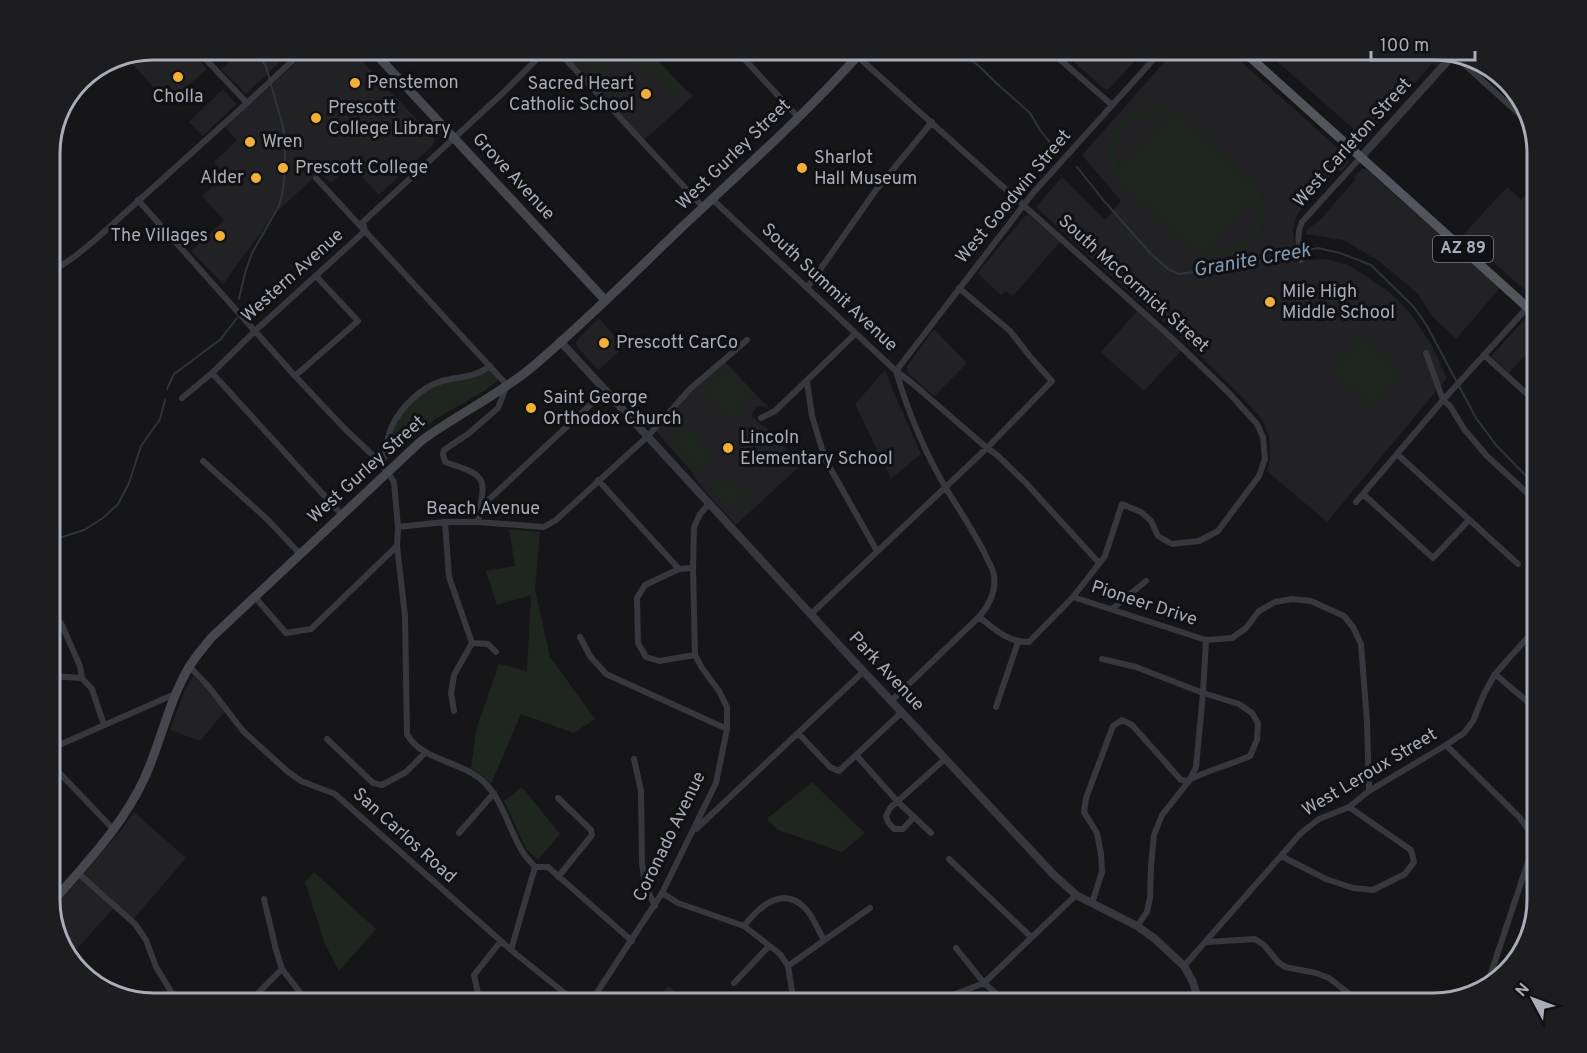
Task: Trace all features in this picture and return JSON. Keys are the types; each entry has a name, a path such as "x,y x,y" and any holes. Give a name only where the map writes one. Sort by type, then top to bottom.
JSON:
{"main road":[{"name":"Grove Avenue","path":"381,60 605,300"},
{"name":"West Gurley Street","path":"60,894 114,830 130,804 145,777 189,666 211,638 342,515 385,468 444,424 507,385 560,341 798,117 851,60"},
{"name":"AZ 89","path":"1253,60 1527,307"}],"street":[{"path":"206,60 247,103"},
{"path":"60,266 74,257 293,60"},
{"name":"Western Avenue","path":"182,398 365,231 363,222 536,60"},
{"path":"566,60 704,207"},
{"path":"744,60 798,117"},
{"name":"South McCormick Street","path":"866,60 932,122 1175,340 1257,424 1263,437 1265,459 1259,476 1218,531 1199,541 1172,543 1158,536 1142,512 1122,504 1105,556 1099,563"},
{"path":"1060,60 1112,105"},
{"name":"West Goodwin Street","path":"896,371 1024,205 1153,60"},
{"name":"West Carleton Street","path":"1301,260 1298,239 1302,222 1447,61"},
{"path":"1464,65 1517,112"},
{"path":"807,288 876,190 932,122"},
{"path":"316,178 507,385 498,408 468,434 444,450 443,454 445,462 469,470 481,479 484,486 478,522"},
{"name":"South Summit Avenue","path":"712,199 896,371 917,432 978,540 993,572 994,590 990,604 979,617"},
{"path":"138,200 295,376 385,468 394,482 398,527 397,546 405,616 407,734 411,742 426,752 477,776 494,793 521,850 535,867"},
{"path":"295,376 358,321 316,276"},
{"path":"811,614 987,448 1052,381 1010,331 959,288"},
{"path":"1356,502 1443,400 1527,309"},
{"path":"762,418 775,411 855,333"},
{"name":"Beach Avenue","path":"398,527 445,522 478,522 544,527 556,520 648,436 690,389 747,340"},
{"name":"Park Avenue","path":"560,341 1053,874 1076,895 1137,926 1154,938 1184,966 1196,993"},
{"path":"1426,353 1443,400 1450,406 1464,429 1487,456 1527,492"},
{"path":"1484,355 1527,393"},
{"path":"385,468 391,429 404,408 421,392 439,381 480,374 490,366"},
{"path":"896,371 997,455 1025,482 1099,563 1073,597"},
{"path":"212,373 342,515"},
{"path":"807,381 812,417 825,459 877,551"},
{"path":"480,507 606,390"},
{"path":"1397,454 1518,564"},
{"path":"203,461 268,520 300,554"},
{"path":"598,480 679,568"},
{"path":"1363,494 1433,558 1468,520"},
{"path":"693,568 679,568 645,585 637,598 638,643 646,657 659,661 694,655 694,528 700,514 710,504"},
{"path":"445,522 449,577 472,643 454,675 451,693 454,711"},
{"path":"254,596 286,633 311,629 397,546"},
{"path":"1112,609 1146,581"},
{"name":"Pioneer Drive","path":"1018,642 1029,642 1073,597 1206,640 1232,638 1246,628 1259,611 1275,602 1287,599 1311,601 1344,616 1353,627 1361,644 1369,791"},
{"path":"891,700 979,617 1010,640 1018,642 996,707"},
{"path":"60,623 80,666 82,678 92,689 104,725"},
{"path":"580,637 590,656 606,674 727,729"},
{"name":"West Leroux Street","path":"1184,966 1301,833 1319,819 1349,807 1369,791 1464,733 1473,721 1495,674 1527,639"},
{"path":"1137,926 1147,912 1150,898 1154,835 1162,815 1189,781 1196,767 1206,640"},
{"path":"472,643 488,644 496,652"},
{"name":"Coronado Avenue","path":"597,993 655,906 716,783 727,729 727,707 720,691 694,655"},
{"path":"1092,903 1102,872 1101,854 1097,833 1084,812 1086,798 1113,726 1122,720 1132,725 1181,780 1189,781 1198,775 1250,756 1257,740 1258,723 1252,713 1239,704 1203,693 1136,667 1102,659"},
{"name":"San Carlos Road","path":"189,666 209,687 243,731 287,771 301,781 335,794 511,950 564,993"},
{"path":"693,831 864,671"},
{"path":"1495,674 1527,701"},
{"path":"60,677 82,678"},
{"path":"60,745 176,694"},
{"path":"798,733 830,767 839,771 902,712"},
{"path":"327,739 373,783 382,785 406,772 426,752"},
{"path":"1446,745 1520,818 1527,828"},
{"path":"855,755 897,801 931,833"},
{"path":"634,759 641,791 642,863 645,885 655,906"},
{"path":"914,818 903,829 894,829 886,816 897,801 945,759"},
{"path":"60,773 114,830"},
{"path":"459,833 494,793"},
{"path":"558,798 591,830 592,835 558,877"},
{"path":"1281,856 1326,879 1353,888 1373,890 1405,874 1414,862 1411,850 1349,807"},
{"path":"949,859 1031,937"},
{"path":"1491,973 1527,865"},
{"path":"535,867 548,867 632,940"},
{"path":"511,950 535,867"},
{"path":"78,873 135,924 146,940 156,967 171,993"},
{"path":"662,893 678,903 744,926 780,954 788,966 792,993"},
{"path":"959,993 984,983 1076,895"},
{"path":"744,926 754,914 779,897 794,899 806,909 824,940"},
{"path":"264,899 282,969 300,993"},
{"path":"788,966 870,908"},
{"path":"1206,942 1255,939 1285,967 1329,978 1347,993"},
{"path":"478,993 474,975 501,941"},
{"path":"734,983 769,946"},
{"path":"956,948 995,993"},
{"path":"259,993 282,969"}],"shaded area":[{"path":"153,60 198,60 207,69 168,103 131,63"},
{"path":"231,60 282,60 247,93 221,69"},
{"name":"Prescott College","path":"299,60 361,60 435,139 433,145 379,195 350,165 331,183 320,172 274,214 223,284 191,251 224,220 202,196 225,175 214,162 237,140 225,127"},
{"name":"Sacred Heart Catholic School","path":"570,60 658,60 693,96 644,140"},
{"path":"581,60 599,60 628,91 619,100"},
{"path":"629,60 657,60 684,89 675,98 651,72 645,77"},
{"path":"1071,60 1136,60 1107,91"},
{"name":"Mile High Middle School","path":"1166,60 1239,60 1340,150 1342,148 1348,154 1348,164 1342,171 1335,170 1296,217 1293,230 1297,261 1326,259 1349,265 1388,291 1411,314 1431,344 1447,378 1327,522 1267,471 1270,459 1269,436 1262,419 1240,395 1186,342 1036,207 1062,177 1105,220 1121,201 1082,155"},
{"path":"1275,60 1441,61 1437,66 1432,64 1371,131 1367,140 1362,141 1355,138 1356,131"},
{"path":"223,89 236,104 203,136 189,122"},
{"path":"1158,108 1172,110 1184,118 1255,184 1264,208 1263,219 1253,240 1244,248 1234,254 1221,257 1198,254 1183,243 1118,182 1111,169 1110,144 1114,133 1122,123 1132,115","holes":["1159,114 1169,117 1119,169 1116,148 1123,131 1139,119","1255,199 1257,210 1255,220 1246,238 1229,248 1208,249"]},
{"path":"1362,169 1374,173 1375,177 1500,288 1456,339 1432,316 1418,294 1379,261 1343,240 1305,234 1307,229 1319,221 1355,180 1354,176"},
{"path":"1507,187 1521,200 1527,193 1527,291 1463,235"},
{"path":"1027,215 1060,242 1013,296 1006,291 1000,294 977,273"},
{"path":"1137,311 1181,351 1144,391 1101,352"},
{"path":"1527,317 1527,353 1509,373 1491,356"},
{"path":"599,318 624,347 598,370 576,343"},
{"path":"934,329 967,363 934,396 907,372 907,366"},
{"path":"1361,335 1403,371 1372,408 1330,371"},
{"name":"Lincoln Elementary School","path":"725,362 770,409 762,406 756,407 751,415 762,426 764,425 801,465 736,525 656,431 691,390"},
{"path":"490,366 501,378 426,426 382,464 391,429 404,408 439,381 480,374"},
{"path":"727,368 755,396 740,407 743,411 730,421 700,390"},
{"path":"885,370 921,454 891,479 855,404"},
{"path":"687,426 715,457 698,472 670,442"},
{"path":"721,475 737,490 741,487 749,495 732,510 709,486"},
{"path":"509,529 540,532 535,589 550,657 595,719 574,733 521,714 491,784 471,768 476,730 499,664 527,671 531,595 497,605 486,571 515,566"},
{"path":"193,676 225,711 200,741 170,730 184,692"},
{"path":"812,782 865,833 842,852 778,830 767,819"},
{"path":"522,787 560,834 538,860 526,849 504,801"},
{"path":"134,812 186,858 130,923 113,909 75,951 65,930 60,901"},
{"path":"314,872 376,929 339,971 325,944 305,882"},
{"path":"668,986 676,993 663,993"}],"waterway":[{"path":"239,299 252,253 279,206 283,190 285,138 266,67 262,60"},
{"name":"Granite Creek","path":"971,60 1030,113 1052,145"},
{"name":"Granite Creek","path":"1077,167 1151,254 1168,269 1179,274 1215,271 1318,248 1340,253 1371,265 1414,307 1427,326 1476,418 1496,445 1527,477"},
{"path":"167,389 174,374 221,339 237,318"},
{"path":"60,538 84,530 103,518 118,504 129,483 141,446 160,419 165,400"}],"place":[{"name":"Cholla","path":"178,77"},
{"name":"Penstemon","path":"355,83"},
{"name":"Sacred Heart Catholic School","path":"646,94"},
{"name":"Prescott College Library","path":"316,118"},
{"name":"Wren","path":"250,142"},
{"name":"Prescott College","path":"283,168"},
{"name":"Sharlot Hall Museum","path":"802,168"},
{"name":"Alder","path":"256,178"},
{"name":"The Villages","path":"220,236"},
{"name":"Mile High Middle School","path":"1270,302"},
{"name":"Prescott CarCo","path":"604,343"},
{"name":"Saint George Orthodox Church","path":"531,408"},
{"name":"Lincoln Elementary School","path":"728,448"}]}
